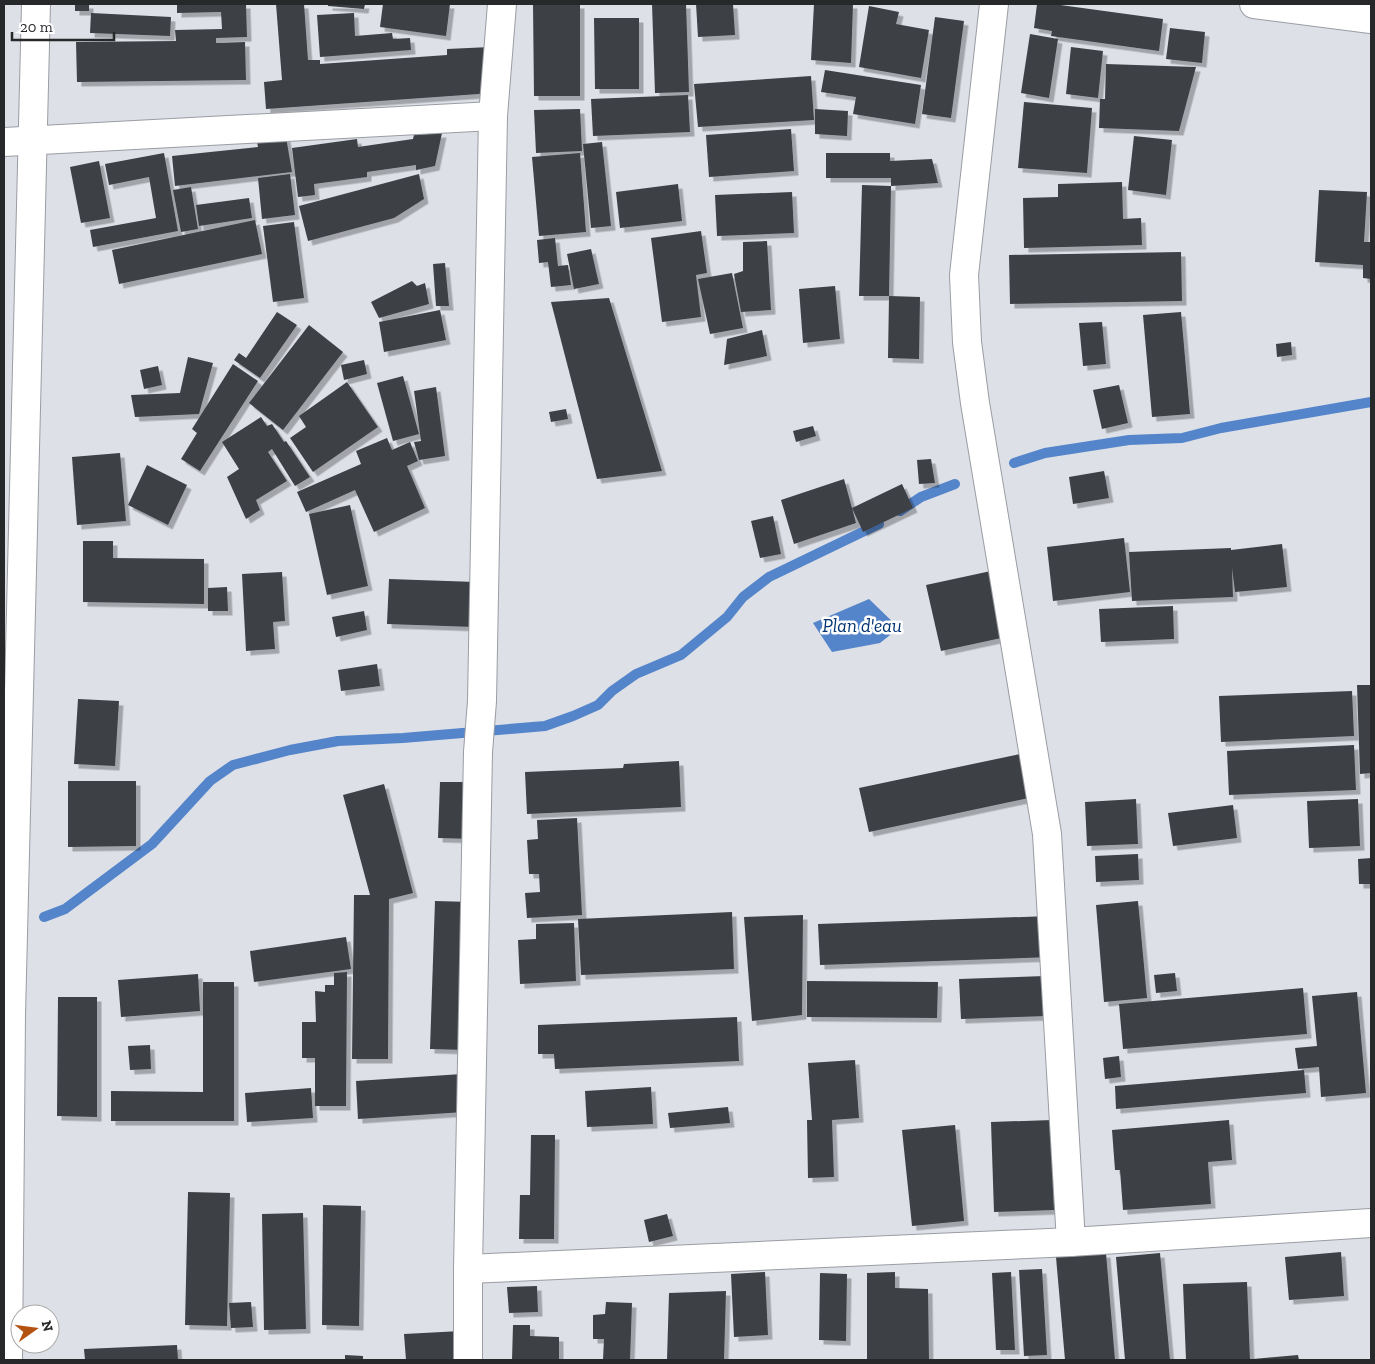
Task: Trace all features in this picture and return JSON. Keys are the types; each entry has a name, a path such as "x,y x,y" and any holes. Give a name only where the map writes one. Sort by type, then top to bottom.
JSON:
{"street":[{"path":"8,1360 8,1016 13,580 33,140 36,4"},
{"path":"468,1360 478,752 482,701 493,116 502,4"},
{"path":"994,4 964,275 967,342 975,403 1047,834 1071,1242"},
{"path":"1254,4 1371,19"},
{"path":"4,142 493,116"},
{"path":"468,1269 1071,1242 1371,1223"}],"water":[{"name":"Plan d'eau","path":"869,599 899,628 880,643 832,652 813,623"}],"building":[{"path":"75,4 89,4 89,11 75,11"},
{"path":"177,4 246,4 247,37 216,38 216,43 245,42 246,80 77,82 76,42 176,41 175,30 222,29 221,12 177,13"},
{"path":"276,4 304,4 308,60 320,60 320,64 447,55 447,49 490,47 493,93 266,109 264,82 282,80"},
{"path":"328,4 365,4 364,9 328,6"},
{"path":"383,4 450,4 446,36 380,27"},
{"path":"533,4 580,4 580,96 534,96"},
{"path":"652,4 686,4 689,92 655,93"},
{"path":"696,4 733,4 735,35 698,37"},
{"path":"814,4 853,4 851,63 811,60"},
{"path":"1037,4 1053,4 1163,19 1159,51 1051,36 1052,31 1034,28"},
{"path":"869,6 899,12 896,24 929,30 921,78 859,67"},
{"path":"91,13 171,17 170,36 90,33"},
{"path":"354,13 355,36 392,33 393,39 410,38 411,50 320,57 317,15"},
{"path":"935,17 964,21 951,118 922,114"},
{"path":"594,18 639,18 639,89 595,89"},
{"path":"1170,28 1205,32 1202,63 1166,59"},
{"path":"1030,34 1058,39 1049,98 1021,93"},
{"path":"1071,47 1103,51 1098,98 1066,94"},
{"path":"1106,64 1196,67 1179,131 1099,128 1100,99 1105,99"},
{"path":"825,70 921,85 915,124 853,114 856,97 821,92"},
{"path":"811,76 814,120 698,127 694,84"},
{"path":"688,95 690,132 593,136 591,99"},
{"path":"1024,102 1092,108 1087,173 1018,168"},
{"path":"580,109 582,151 536,153 534,110"},
{"path":"815,109 848,111 847,136 815,134"},
{"path":"791,129 794,171 709,177 706,135"},
{"path":"442,133 435,166 416,170 416,165 367,172 367,177 314,184 315,195 298,197 292,148 357,139 358,147 413,139 414,135"},
{"path":"1134,136 1172,140 1166,195 1128,190"},
{"path":"286,137 292,172 175,186 172,156 258,147 257,142"},
{"path":"602,142 611,226 591,228 583,144"},
{"path":"164,153 178,231 93,247 90,230 156,218 149,177 109,185 105,164"},
{"path":"580,153 586,232 539,236 532,157"},
{"path":"826,153 890,153 890,161 932,159 938,183 891,186 891,178 826,178"},
{"path":"99,161 110,218 81,223 70,167"},
{"path":"290,174 295,215 262,219 258,178"},
{"path":"419,174 424,199 394,218 308,241 299,206"},
{"path":"1122,182 1123,219 1141,218 1142,245 1024,248 1023,198 1058,197 1058,184"},
{"path":"678,184 682,221 620,228 616,192"},
{"path":"862,185 891,186 889,296 859,296"},
{"path":"191,187 198,229 181,232 173,190"},
{"path":"1319,190 1367,192 1364,242 1371,242 1371,279 1363,278 1363,265 1315,262"},
{"path":"792,192 794,233 717,236 715,195"},
{"path":"249,198 252,218 199,226 196,205"},
{"path":"255,220 262,254 119,284 112,250"},
{"path":"294,222 304,298 273,302 263,226"},
{"path":"701,231 707,273 696,275 701,317 662,322 651,238"},
{"path":"555,238 558,266 568,265 571,285 551,287 548,262 539,263 537,240"},
{"path":"767,241 771,310 741,312 734,274 743,271 743,242"},
{"path":"591,249 599,284 574,289 567,254"},
{"path":"1181,252 1182,301 1010,304 1009,255"},
{"path":"445,263 449,306 436,306 433,264"},
{"path":"732,273 743,328 710,334 698,279"},
{"path":"412,281 417,286 425,283 429,304 379,318 371,302"},
{"path":"835,286 840,339 803,343 799,289"},
{"path":"889,296 920,297 919,359 888,358"},
{"path":"609,298 662,471 597,479 551,302"},
{"path":"440,310 446,340 384,352 379,322"},
{"path":"277,312 297,325 260,378 234,360 239,353 246,358"},
{"path":"1181,312 1190,414 1152,417 1143,315"},
{"path":"1102,322 1106,364 1083,366 1079,323"},
{"path":"309,325 343,352 283,430 249,403"},
{"path":"762,330 767,356 724,365 727,339"},
{"path":"1291,342 1292,355 1277,357 1276,344"},
{"path":"188,357 213,363 199,414 135,417 131,395 180,393"},
{"path":"364,360 367,374 344,380 341,365"},
{"path":"233,364 258,381 200,471 181,459 197,433 192,429"},
{"path":"158,366 162,385 144,389 140,370"},
{"path":"403,376 419,434 393,441 377,383"},
{"path":"347,382 378,427 313,472 290,438 306,427 299,416"},
{"path":"1119,385 1128,423 1102,429 1093,390"},
{"path":"436,387 445,456 419,460 414,442 421,441 414,391"},
{"path":"566,409 568,419 551,422 549,412"},
{"path":"261,417 267,426 272,424 284,442 286,441 310,477 295,486 272,449 268,452 287,481 256,500 260,510 246,519 227,477 239,469 222,442"},
{"path":"813,426 816,436 796,442 793,431"},
{"path":"387,438 392,450 410,442 418,461 407,466 425,508 374,532 355,490 306,512 297,492 361,464 356,451"},
{"path":"120,453 126,521 77,525 72,457"},
{"path":"931,459 935,483 919,484 917,460"},
{"path":"147,465 187,485 168,525 128,505"},
{"path":"1104,471 1109,498 1073,504 1069,477"},
{"path":"844,479 856,523 794,544 781,500"},
{"path":"902,484 913,508 863,532 852,508"},
{"path":"350,505 368,586 327,595 309,514"},
{"path":"773,516 781,554 760,558 751,521"},
{"path":"1124,538 1130,592 1053,601 1047,547"},
{"path":"83,541 113,541 113,558 204,559 204,604 83,602"},
{"path":"1282,544 1287,587 1235,592 1232,568 1233,597 1132,601 1129,552 1231,548 1231,550"},
{"path":"991,571 1006,637 941,651 926,585"},
{"path":"282,572 285,621 273,622 275,649 246,651 242,574"},
{"path":"389,579 476,582 474,627 387,624"},
{"path":"227,587 228,611 208,611 208,588"},
{"path":"1173,606 1174,639 1101,642 1099,609"},
{"path":"364,611 367,630 336,637 332,617"},
{"path":"377,664 380,686 341,691 338,670"},
{"path":"1357,685 1371,685 1371,773 1360,774"},
{"path":"1352,691 1354,736 1221,742 1219,696"},
{"path":"78,699 119,701 115,766 74,764"},
{"path":"1354,745 1356,790 1229,795 1227,751"},
{"path":"1020,754 1029,798 869,832 859,788"},
{"path":"679,761 681,807 527,814 525,772 623,768 624,764"},
{"path":"68,781 136,781 136,846 68,847"},
{"path":"440,782 476,782 475,839 438,838"},
{"path":"384,784 413,893 389,899 388,1059 352,1059 354,895 370,895 343,795"},
{"path":"1136,799 1138,844 1087,846 1085,802"},
{"path":"1358,799 1360,846 1309,848 1307,801"},
{"path":"1233,805 1237,838 1173,846 1168,813"},
{"path":"577,818 582,915 527,918 525,893 540,892 539,874 529,874 527,840 538,839 537,820"},
{"path":"1138,854 1139,880 1096,882 1095,856"},
{"path":"1371,858 1371,884 1359,884 1358,859"},
{"path":"435,901 471,902 466,1050 430,1049"},
{"path":"1138,901 1147,998 1104,1002 1096,905"},
{"path":"732,912 734,969 581,975 578,919"},
{"path":"803,915 802,1015 752,1021 744,917"},
{"path":"1050,916 1052,957 820,965 818,924"},
{"path":"574,923 576,981 520,984 518,940 536,939 536,924"},
{"path":"346,937 351,969 254,982 250,951"},
{"path":"347,972 346,1106 315,1106 315,1058 302,1058 302,1022 316,1022 315,991 325,992 325,985 334,985 334,973"},
{"path":"1175,973 1177,991 1156,993 1154,975"},
{"path":"198,974 200,1011 121,1017 118,980"},
{"path":"1045,976 1047,1016 961,1019 959,979"},
{"path":"807,981 938,982 937,1018 807,1017"},
{"path":"203,982 234,982 234,1121 111,1121 111,1091 203,1092"},
{"path":"1303,988 1307,1034 1123,1049 1119,1004"},
{"path":"1357,992 1366,1093 1321,1097 1319,1067 1298,1069 1295,1048 1317,1046 1312,996"},
{"path":"58,997 97,997 97,1117 57,1116"},
{"path":"737,1017 739,1061 555,1069 554,1054 538,1054 538,1025"},
{"path":"150,1045 151,1069 130,1070 128,1046"},
{"path":"1119,1056 1121,1077 1105,1079 1103,1058"},
{"path":"855,1060 859,1118 832,1120 834,1177 808,1178 807,1120 812,1120 808,1063"},
{"path":"1304,1070 1306,1093 1116,1109 1115,1086"},
{"path":"462,1074 464,1112 358,1119 356,1081"},
{"path":"651,1087 653,1124 587,1127 585,1091"},
{"path":"311,1088 313,1118 247,1122 245,1093"},
{"path":"728,1107 730,1123 670,1128 668,1113"},
{"path":"1052,1120 1054,1210 994,1212 991,1122"},
{"path":"1229,1120 1232,1160 1208,1162 1211,1204 1123,1210 1120,1170 1115,1170 1112,1130"},
{"path":"955,1125 964,1221 912,1226 902,1130"},
{"path":"531,1135 555,1135 554,1239 519,1239 520,1195 530,1195"},
{"path":"188,1192 230,1193 227,1326 185,1325"},
{"path":"323,1205 361,1206 359,1326 322,1325"},
{"path":"303,1213 306,1329 264,1330 262,1214"},
{"path":"667,1214 673,1236 649,1242 644,1220"},
{"path":"1341,1252 1344,1296 1289,1300 1285,1257"},
{"path":"1106,1253 1115,1360 1065,1360 1056,1257"},
{"path":"1160,1253 1170,1360 1125,1360 1116,1257"},
{"path":"1042,1269 1047,1355 1024,1356 1019,1270"},
{"path":"765,1272 768,1335 734,1337 731,1274"},
{"path":"895,1272 895,1288 928,1289 929,1360 867,1360 867,1273"},
{"path":"1011,1272 1015,1350 996,1350 992,1273"},
{"path":"820,1273 847,1274 846,1341 819,1340"},
{"path":"1247,1282 1250,1360 1186,1360 1183,1284"},
{"path":"537,1286 538,1312 509,1313 507,1287"},
{"path":"726,1291 724,1360 667,1360 669,1293"},
{"path":"251,1302 253,1327 231,1328 229,1303"},
{"path":"606,1302 632,1303 630,1360 603,1360 604,1339 593,1339 593,1315 605,1314"},
{"path":"513,1325 530,1325 530,1336 559,1337 559,1360 512,1360"},
{"path":"461,1331 462,1360 406,1360 404,1334"},
{"path":"177,1345 178,1360 85,1360 84,1349"},
{"path":"345,1355 363,1356 363,1360 345,1360"},
{"path":"1298,1355 1299,1360 1253,1360 1253,1359"}],"waterway":[{"path":"1014,463 1045,453 1129,440 1182,438 1221,428 1371,402"},
{"path":"900,511 921,497 955,484"},
{"path":"44,917 65,909 152,844 210,781 233,765 290,750 338,741 403,738 545,726 573,716 598,705 612,691 636,674 681,655 727,617 743,597 769,577 879,524"}]}
